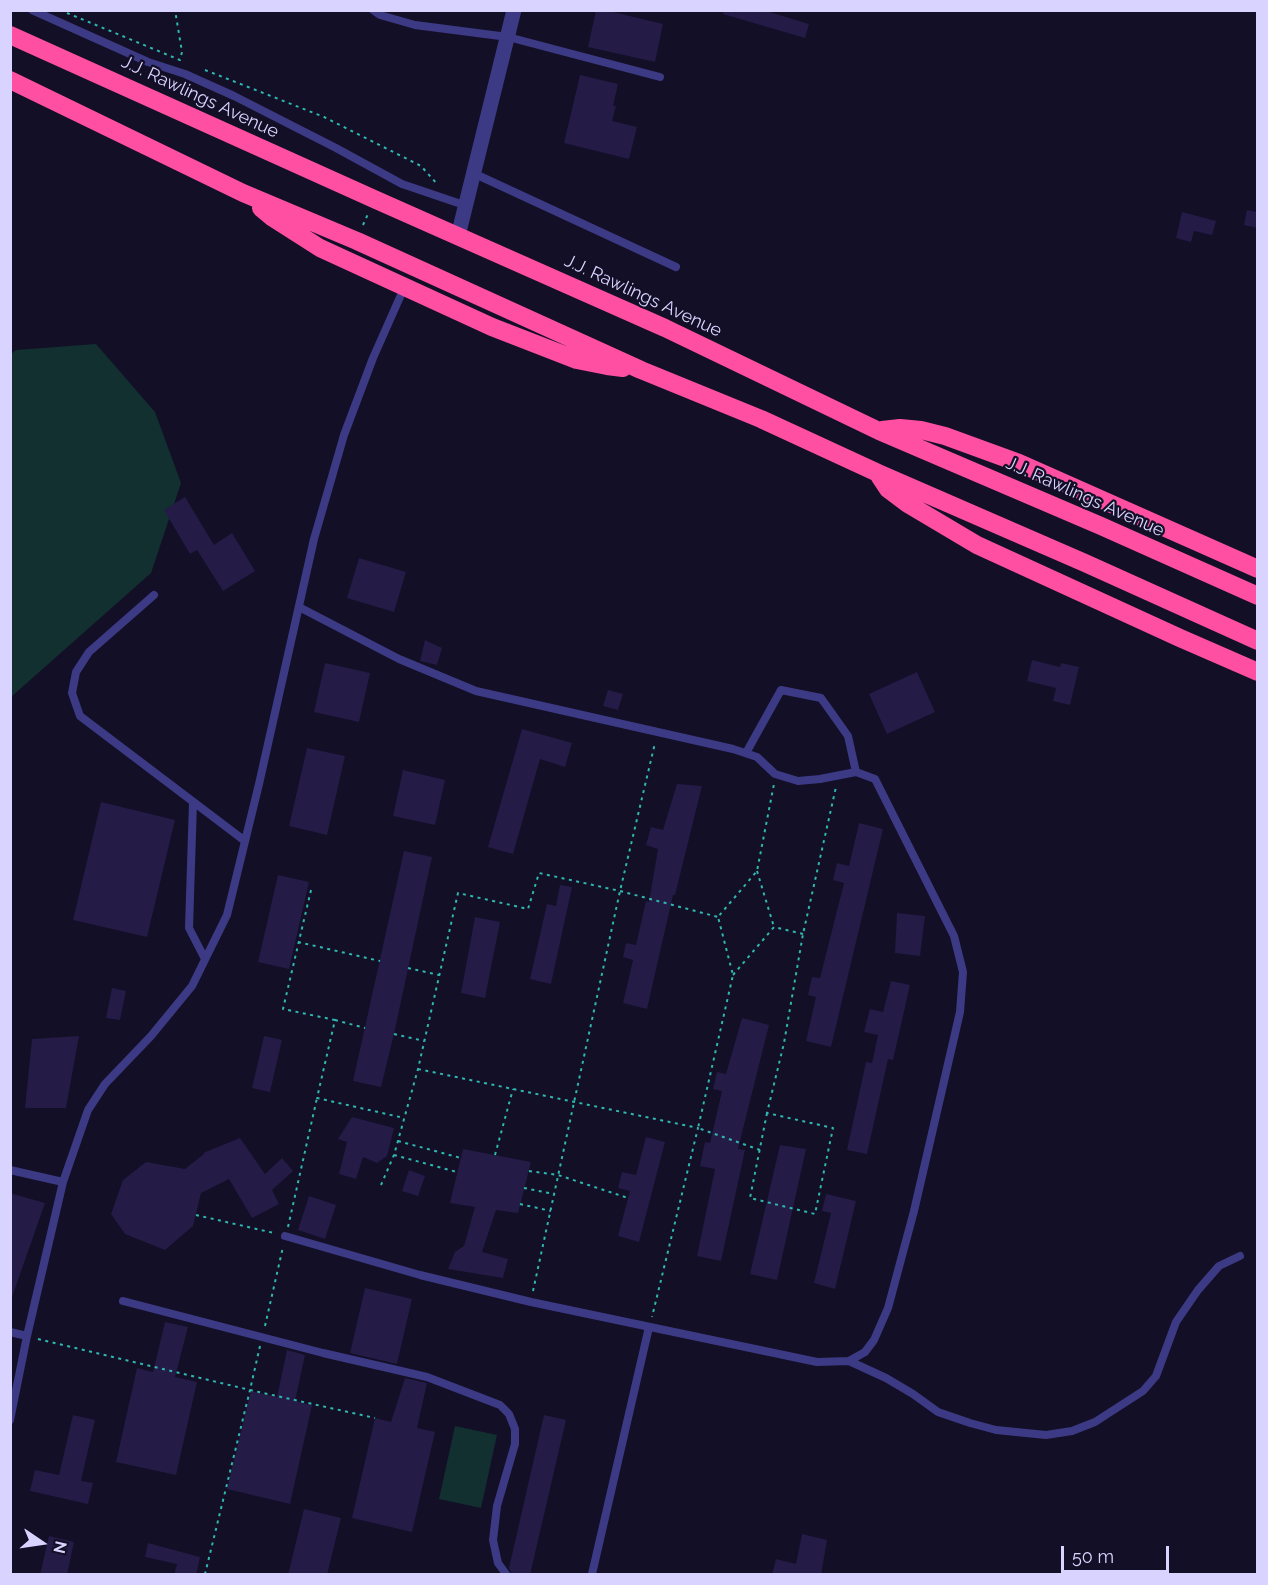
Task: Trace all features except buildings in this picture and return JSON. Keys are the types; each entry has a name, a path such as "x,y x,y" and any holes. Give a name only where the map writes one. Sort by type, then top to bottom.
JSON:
{"highway":[{"name":"J.J. Rawlings Avenue","path":"10,35 374,200 665,328 879,431 1257,596"},
{"path":"10,80 243,193 357,241 641,370 762,419 878,473 1085,562 1257,641"},
{"path":"243,193 273,218 320,248 404,288 492,327 577,360 641,370"},
{"path":"879,431 900,428 945,436 1019,463 1257,568"},
{"path":"878,473 888,489 908,504 977,545 1257,672"}],"street":[{"path":"458,236 514,10"}],"lane":[{"path":"32,10 148,62 185,74 234,96 402,184 464,205"},
{"path":"373,10 380,15 415,25 508,37 660,77"},
{"path":"473,173 676,267"},
{"path":"10,1420 63,1182 88,1110 105,1084 151,1036 192,986 226,915 314,540 344,435 373,358 404,288"},
{"path":"154,595 89,652 76,672 72,693 80,716 245,841"},
{"path":"299,607 399,659 476,691 733,749 757,757 775,774 798,781 856,772 874,779 954,936 963,972 960,1012 914,1211 888,1308 874,1340 865,1352 849,1361"},
{"path":"746,753 781,690 821,698 848,736 856,772"},
{"path":"193,802 189,928 205,959"},
{"path":"10,1170 63,1182"},
{"path":"285,1236 420,1275 531,1302 817,1362 849,1361 886,1378 938,1412 996,1430 1046,1435 1072,1431 1095,1422 1143,1391 1156,1376 1176,1322 1197,1290 1219,1266 1240,1256"},
{"path":"123,1301 323,1353 427,1377 500,1405 509,1414 514,1429 514,1443 497,1506 493,1540 498,1563 506,1575"},
{"path":"592,1575 649,1327"},
{"path":"10,1332 27,1336"}],"path":[{"path":"62,10 180,60 182,52 175,10"},
{"path":"202,69 324,117 421,166 447,198"},
{"path":"531,1302 620,891 658,732"},
{"path":"774,927 757,871 775,774"},
{"path":"767,1113 833,1128 815,1214 750,1198 767,1113 784,1043 803,934 839,775"},
{"path":"718,917 757,871"},
{"path":"381,1185 394,1155 418,1069 458,893 528,909 539,873 620,891 718,917"},
{"path":"310,890 283,1009 365,1028"},
{"path":"649,1327 733,975 718,917"},
{"path":"774,927 803,934"},
{"path":"733,975 774,927"},
{"path":"298,942 380,961"},
{"path":"408,968 440,975"},
{"path":"335,1020 317,1098 404,1118"},
{"path":"394,1034 424,1041"},
{"path":"418,1069 698,1128 760,1150"},
{"path":"495,1155 513,1089"},
{"path":"398,1141 461,1158"},
{"path":"394,1155 457,1172"},
{"path":"529,1171 558,1175 628,1198"},
{"path":"525,1188 554,1194"},
{"path":"520,1204 550,1211"},
{"path":"196,1215 285,1236"},
{"path":"27,1336 375,1418"},
{"path":"205,1575 250,1390"}],"green space":[{"path":"96,344 155,412 181,483 151,573 11,697 11,354 16,350"},
{"path":"455,1426 497,1435 481,1508 439,1499"}]}
